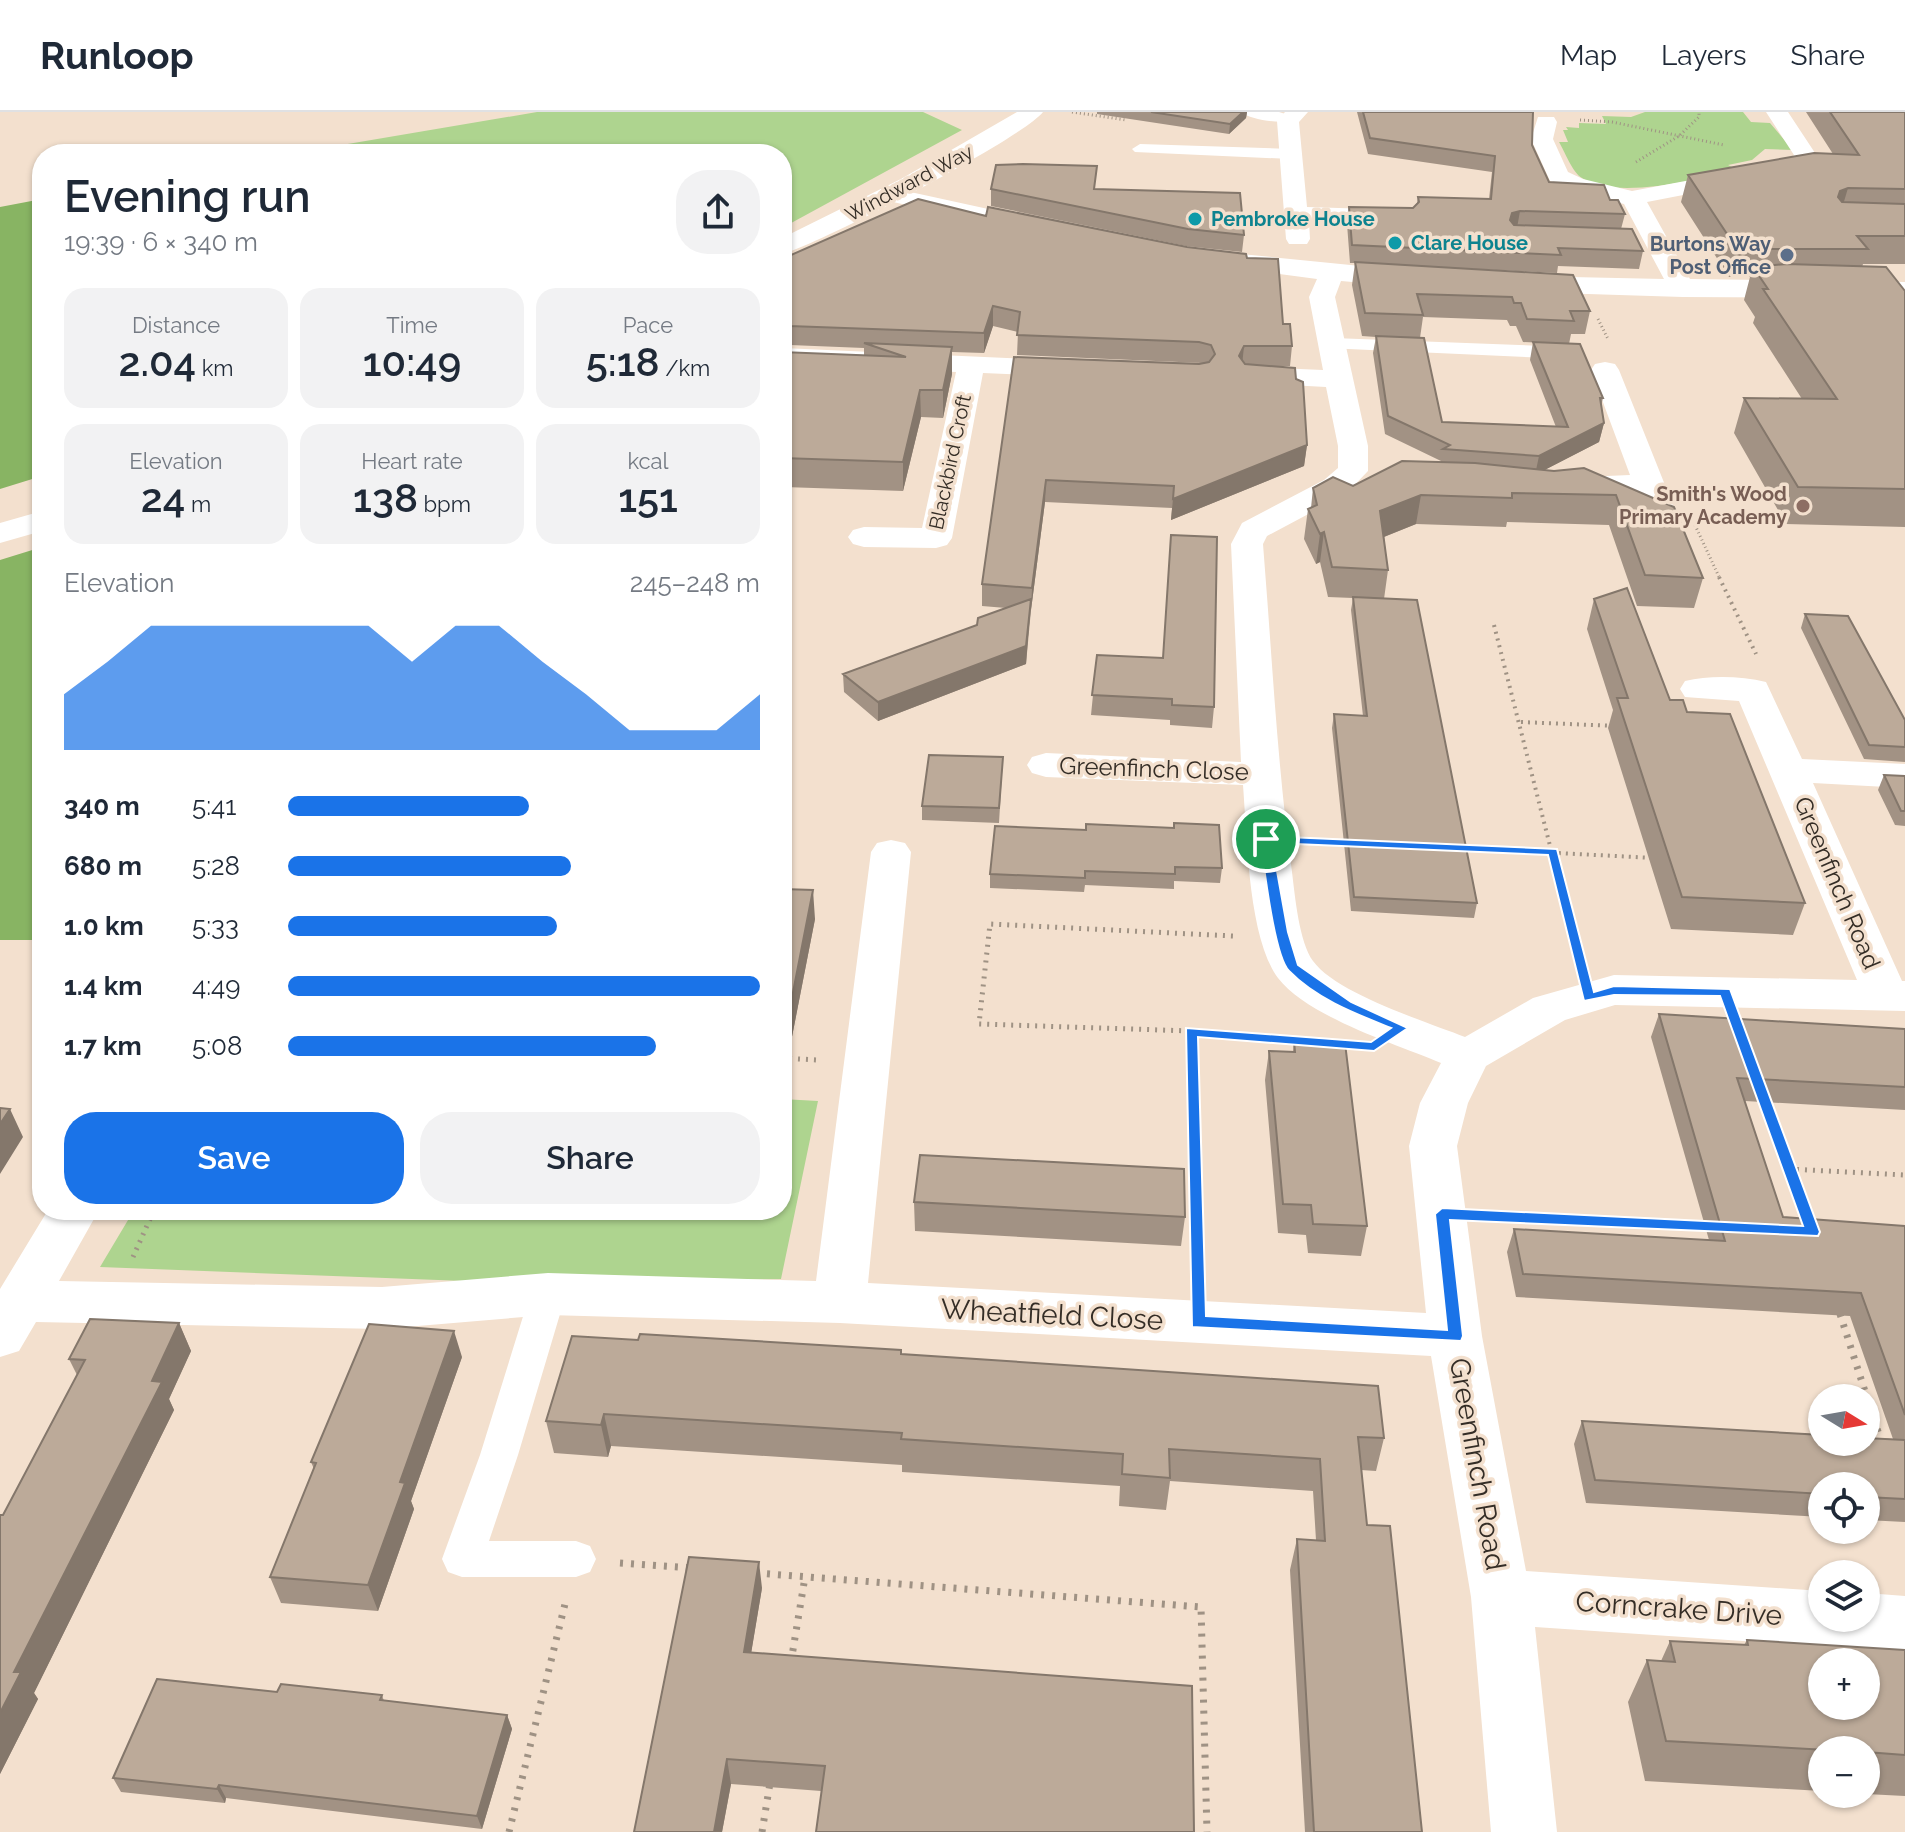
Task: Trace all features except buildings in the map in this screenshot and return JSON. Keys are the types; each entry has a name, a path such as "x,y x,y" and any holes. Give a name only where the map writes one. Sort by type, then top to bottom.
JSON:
{"street":[{"name":"Windward Way","path":"792,242 892,195 971,152 1032,112"},
{"path":"1546,122 1542,139 1558,176 1575,184 1633,198 1794,167 1806,156 1777,112"},
{"path":"1524,113 1546,122 1572,120"},
{"path":"1294,115 1288,121 1287,166 1297,214 1298,239"},
{"path":"892,195 1073,234"},
{"path":"1633,198 1648,239 1683,289"},
{"path":"1297,214 1402,217"},
{"path":"1200,258 1332,273 1442,281"},
{"path":"1332,273 1322,297 1353,446 1365,473 1253,530 1247,544 1266,839 1284,938 1293,968 1347,1005 1468,1056"},
{"path":"1489,283 1726,290 1778,286 1901,294"},
{"path":"792,356 1091,369"},
{"name":"Blackbird Croft","path":"864,537 936,538 971,365"},
{"path":"1528,487 1600,483 1655,499 1605,370"},
{"path":"1253,375 1341,379"},
{"path":"0,533 32,524"},
{"name":"Greenfinch Road","path":"1524,1832 1501,1597 1455,1336 1433,1146 1444,1103 1468,1056 1549,1009 1614,990 1896,996 1753,690 1698,689"},
{"name":"Greenfinch Close","path":"1046,765 1262,774"},
{"name":"Greenfinch Road","path":"1789,770 1905,776"},
{"path":"840,1302 891,852"},
{"path":"11,1319 68,1220"},
{"name":"Wheatfield Close","path":"11,1319 382,1308 548,1294 840,1302 1455,1336"},
{"name":"Corncrake Drive","path":"1501,1597 1905,1624"}],"lane":[{"path":"1247,112 1294,115"},
{"path":"1140,149 1287,166"},
{"path":"1333,344 1578,353"},
{"path":"548,1294 499,1455 462,1559 576,1559"}],"path":[{"path":"1633,198 1630,168 1679,136 1699,117 1699,112"},
{"path":"1572,120 1612,122 1804,161"},
{"path":"1494,625 1521,722 1588,998"},
{"path":"1521,722 1631,727"},
{"path":"1266,839 1361,844"},
{"path":"1457,848 1661,858"},
{"path":"1284,938 990,924 979,1024 1191,1031 1374,1046 1401,1028"},
{"path":"1191,1031 1198,1322"},
{"path":"1762,1095 1813,1232"},
{"path":"1789,1169 1905,1175"},
{"path":"1442,1214 1720,1228"},
{"path":"1837,1307 1886,1456"},
{"path":"509,1832 576,1559 698,1569"},
{"path":"744,1572 1201,1607 1207,1832"},
{"path":"790,1667 805,1577"},
{"path":"762,1832 772,1772"}],"green space":[{"path":"537,112 923,112 962,130 792,223 792,144 348,144"},
{"path":"1645,112 1743,112 1751,122 1770,123 1793,150 1765,149 1752,160 1728,165 1740,171 1660,186 1616,188 1597,185 1578,175 1559,142 1568,142 1563,130 1568,130 1566,127 1579,128 1579,123 1606,124 1602,116 1631,117"},
{"path":"32,201 32,479 0,489 0,207"},
{"path":"32,550 32,940 0,940 0,560"},
{"path":"792,1100 818,1101 781,1279 491,1282 100,1267 128,1220 792,1220"}],"place":[{"name":"Pembroke House","path":"1195,219"},
{"name":"Clare House","path":"1395,243"},
{"name":"Burtons Way Post Office","path":"1787,255"},
{"name":"Smith's Wood Primary Academy","path":"1803,506"}],"route":[{"path":"1266,839 1553,852 1588,998 1614,990 1725,992 1813,1232 1442,1214 1455,1336 1198,1322 1191,1031 1374,1046 1401,1028 1347,1005 1293,968 1282,932 1266,839"}]}
